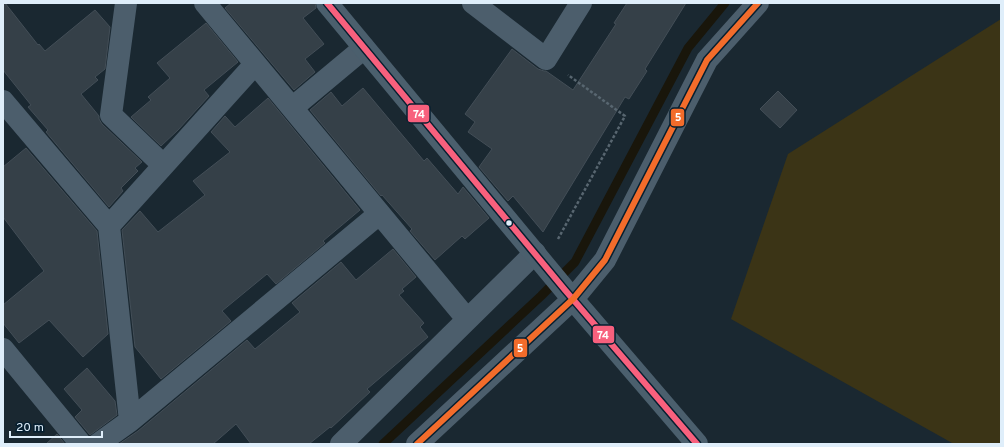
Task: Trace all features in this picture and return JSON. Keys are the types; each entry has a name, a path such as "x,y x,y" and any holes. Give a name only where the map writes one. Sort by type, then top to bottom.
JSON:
{"main road":[{"path":"327,3 569,295 697,444"}],"street":[{"path":"126,3 111,116 163,165"},
{"path":"205,3 467,319"},
{"path":"473,3 546,59 581,3"},
{"path":"418,444 605,260 707,60 758,3"},
{"path":"292,108 364,48"},
{"path":"109,226 255,64"},
{"path":"3,101 109,226 130,421"},
{"path":"98,444 130,421 379,214"},
{"path":"341,444 467,319 538,257"},
{"path":"3,349 81,444"}],"path":[{"path":"538,257 553,248 626,116 546,59"}],"shaded area":[{"path":"1001,19 1001,444 954,444 731,319 788,154"}],"building":[{"path":"3,3 5,3 38,45 39,44 45,51 95,10 110,27 105,69 95,77 98,80 81,94 99,116 102,124 142,162 135,168 138,171 121,188 123,191 109,207 46,132 48,130 28,107 31,105 3,70"},
{"path":"231,3 315,3 316,8 303,18 324,44 305,59 315,72 294,90 225,8"},
{"path":"627,3 686,3 645,69 647,71 629,99 625,97 543,232 513,196 508,201 479,167 492,149 468,132 475,122 465,114 512,49 538,69 546,71 573,90 616,24 614,23"},
{"path":"206,23 238,62 204,90 209,96 161,146 131,117 151,100 148,97 170,78 157,63"},
{"path":"363,88 424,161 427,158 458,194 463,187 489,218 465,239 462,236 435,260 410,231 412,229 382,195 381,196 310,110 331,92 342,106"},
{"path":"778,91 797,110 780,128 760,109"},
{"path":"268,98 360,210 323,241 325,243 276,284 267,274 222,311 231,321 161,379 135,347 122,230 140,211 158,232 205,195 193,181 230,152 211,132 225,116 235,127"},
{"path":"26,148 97,231 108,334 83,357 49,320 19,343 3,323 3,305 44,271 3,217 3,167"},
{"path":"393,249 416,277 402,289 404,291 399,295 424,323 420,327 428,337 367,389 370,392 331,428 330,427 309,444 251,444 236,424 213,444 119,444 138,431 247,340 255,349 300,312 292,303 341,262 356,280"},
{"path":"87,368 115,401 117,415 90,435 75,417 82,410 64,389"},
{"path":"57,434 65,444 46,444"}],"waterway":[{"path":"383,444 541,296 575,262 688,48 725,3"}],"transit line":[{"name":"74","path":"327,3 565,290 697,444"},
{"name":"5","path":"417,444 573,299 605,260 707,60 758,3"}]}
